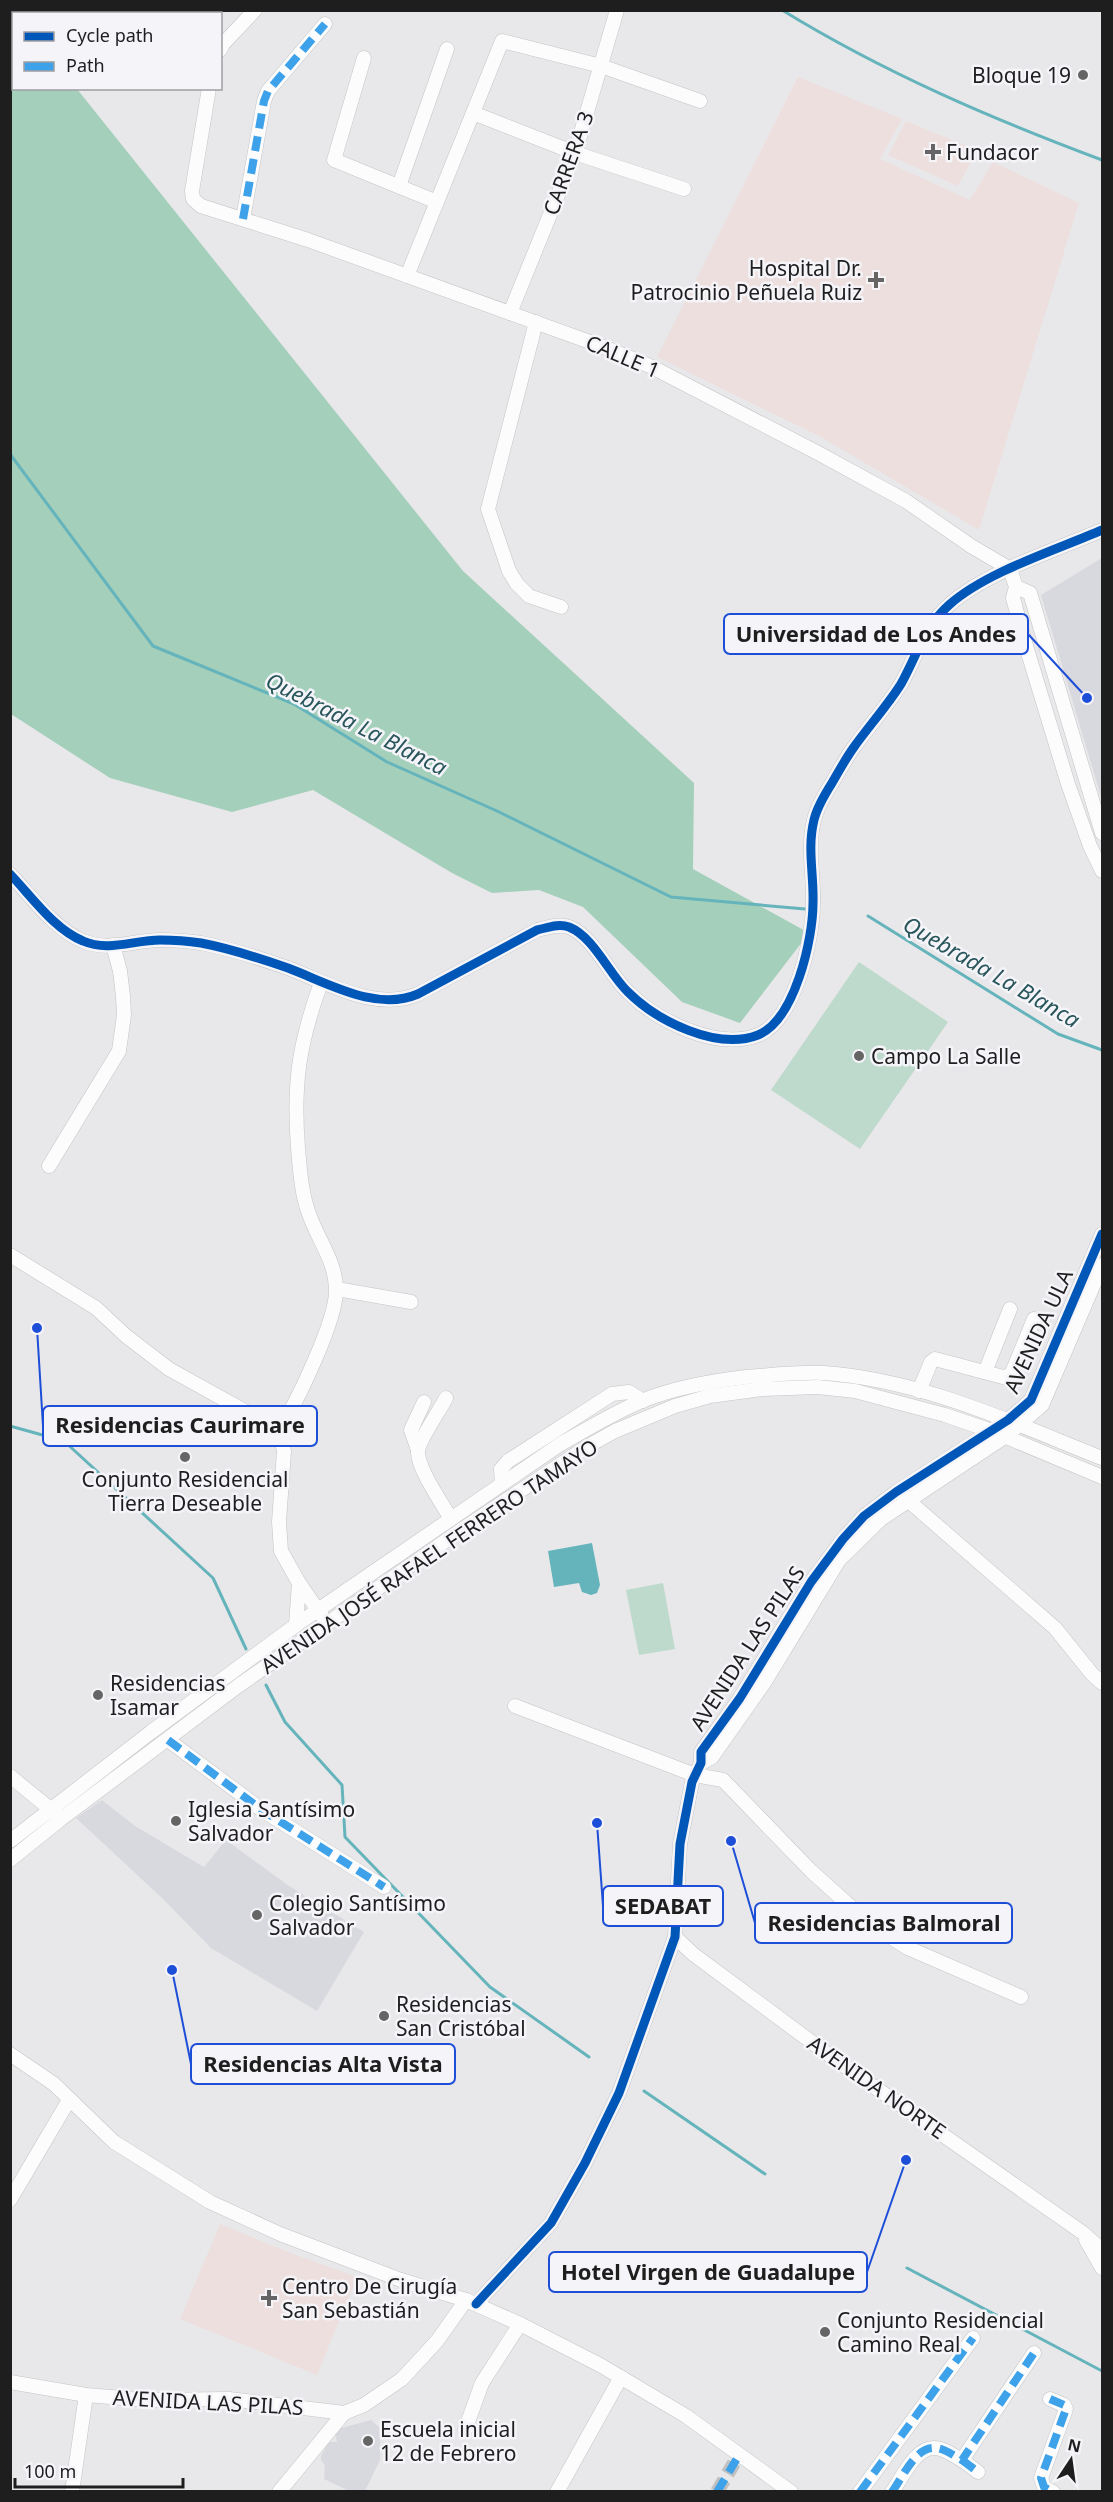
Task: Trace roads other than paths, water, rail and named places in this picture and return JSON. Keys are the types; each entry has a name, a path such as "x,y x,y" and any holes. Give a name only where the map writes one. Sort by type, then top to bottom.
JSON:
{"street":[{"path":"222,46 255,10"},
{"name":"CARRERA 3","path":"510,313 575,153 617,10"},
{"path":"243,219 264,101 268,91 326,24"},
{"path":"407,276 502,42 601,66 700,101"},
{"path":"399,186 447,49"},
{"path":"364,58 334,160 437,202"},
{"name":"CALLE 1","path":"209,90 192,191 193,199 206,209 243,219 407,276 650,366 906,501 971,546 1010,569"},
{"path":"473,113 575,153 684,189"},
{"path":"536,322 488,509 509,571 517,584 529,596 561,607"},
{"path":"10,874 66,931 92,945 160,940 200,943 288,968 321,983 388,1001 405,1000 537,930 555,926 569,927 594,949 627,992 684,1029 722,1039 759,1035 777,1022 799,977 811,926 813,902 809,862 814,819 825,794 852,749 900,684 936,618 949,604 973,588 1010,569 1102,530"},
{"path":"1010,569 1017,587 1030,593 1102,833"},
{"path":"1017,587 1012,598 1026,646 1068,784 1090,846 1102,870"},
{"path":"49,1166 118,1051 124,1015 120,971 113,945"},
{"path":"321,983 307,1022 299,1055 296,1117 300,1176 308,1212 330,1258 336,1289 335,1305 293,1409 279,1430 284,1451 279,1522 281,1551 299,1584 327,1622"},
{"name":"AVENIDA ULA","path":"1006,1436 1031,1400 1102,1234"},
{"path":"10,1255 96,1308 126,1336 169,1369 279,1430"},
{"name":"AVENIDA ULA","path":"992,1431 1014,1422 1042,1405 1102,1265"},
{"path":"336,1289 411,1302"},
{"path":"985,1372 1010,1309"},
{"path":"919,1391 931,1362 935,1359 1003,1377 1011,1376 1034,1319"},
{"name":"AVENIDA JOSÉ RAFAEL FERRERO TAMAYO","path":"10,1860 56,1814 296,1625 559,1445 598,1422 643,1401 716,1381 823,1373 894,1384 919,1391 1014,1422 1102,1458"},
{"name":"AVENIDA JOSÉ RAFAEL FERRERO TAMAYO","path":"10,1841 56,1814 168,1740 327,1622 588,1446 639,1420 710,1396 789,1388 855,1391 910,1404 992,1431 1102,1476"},
{"path":"502,1484 501,1469 508,1461 612,1394 629,1392 643,1401"},
{"path":"418,1450 423,1436 446,1398"},
{"path":"424,1402 411,1430 418,1450 419,1462 450,1519"},
{"name":"AVENIDA LAS PILAS","path":"10,2382 86,2395 147,2400 229,2399 344,2413 364,2405 402,2379 471,2302 551,2223 573,2185 619,2093 675,1937 680,1844 701,1752 740,1698 823,1564 864,1516 897,1490 992,1431"},
{"name":"AVENIDA LAS PILAS","path":"698,1769 712,1757 764,1683 839,1560 881,1519 1006,1436"},
{"path":"897,1490 1055,1628 1102,1683"},
{"path":"296,1625 299,1584"},
{"path":"515,1706 698,1769 723,1780 811,1871 871,1925 908,1948 1021,1997"},
{"path":"168,1740 274,1818 384,1887"},
{"path":"10,1776 56,1814"},
{"name":"AVENIDA NORTE","path":"675,1937 693,1954 833,2058 1083,2233 1102,2250"},
{"path":"10,2054 54,2084 114,2142 210,2202 280,2234 401,2280 471,2302 520,2324 621,2377 686,2416 737,2459 790,2492"},
{"path":"10,2200 69,2100"},
{"path":"1083,2233 1102,2268"},
{"name":"AVENIDA NORTE","path":"1083,2233 1102,2240"},
{"path":"465,2430 482,2383 520,2324"},
{"path":"861,2492 973,2338"},
{"path":"962,2460 1034,2353"},
{"path":"558,2492 621,2377"},
{"path":"72,2492 86,2395"},
{"path":"1050,2399 1066,2409 1041,2478 1044,2487 1053,2492"},
{"path":"279,2492 344,2413"},
{"path":"892,2492 921,2451 934,2447 962,2460 978,2472"}],"water":[{"path":"592,1543 600,1585 597,1593 591,1595 582,1592 579,1583 554,1587 548,1551"}],"waterway":[{"path":"41,12 46,10"},
{"path":"782,10 859,54 939,93 1102,160"},
{"name":"Quebrada La Blanca","path":"10,454 153,646 294,704 387,762 497,811 671,897 805,909"},
{"name":"Quebrada La Blanca","path":"868,916 1058,1034 1102,1050"},
{"path":"10,1426 64,1441 213,1578 246,1649"},
{"path":"266,1685 285,1722 342,1785 345,1837 490,1987 589,2057"},
{"path":"644,2091 765,2174"},
{"path":"907,2268 1102,2371"}],"tunnel":[{"path":"717,2492 734,2463"}],"place":[{"name":"Bloque 19","path":"1083,75"},
{"name":"Fundacor","path":"933,152"},
{"name":"Hospital Dr. Patrocinio Peñuela Ruiz","path":"876,280"},
{"name":"Universidad de Los Andes","path":"1087,698"},
{"name":"Campo La Salle","path":"859,1056"},
{"name":"Residencias Caurimare","path":"37,1328"},
{"name":"Conjunto Residencial Tierra Deseable","path":"185,1457"},
{"name":"Residencias Isamar","path":"98,1695"},
{"name":"Iglesia Santísimo Salvador","path":"176,1821"},
{"name":"SEDABAT","path":"597,1823"},
{"name":"Residencias Balmoral","path":"731,1841"},
{"name":"Colegio Santísimo Salvador","path":"257,1915"},
{"name":"Residencias Alta Vista","path":"172,1970"},
{"name":"Residencias San Cristóbal","path":"384,2016"},
{"name":"Hotel Virgen de Guadalupe","path":"906,2160"},
{"name":"Centro De Cirugía San Sebastián","path":"269,2298"},
{"name":"Conjunto Residencial Camino Real","path":"825,2332"},
{"name":"Escuela inicial 12 de Febrero","path":"368,2441"}]}
